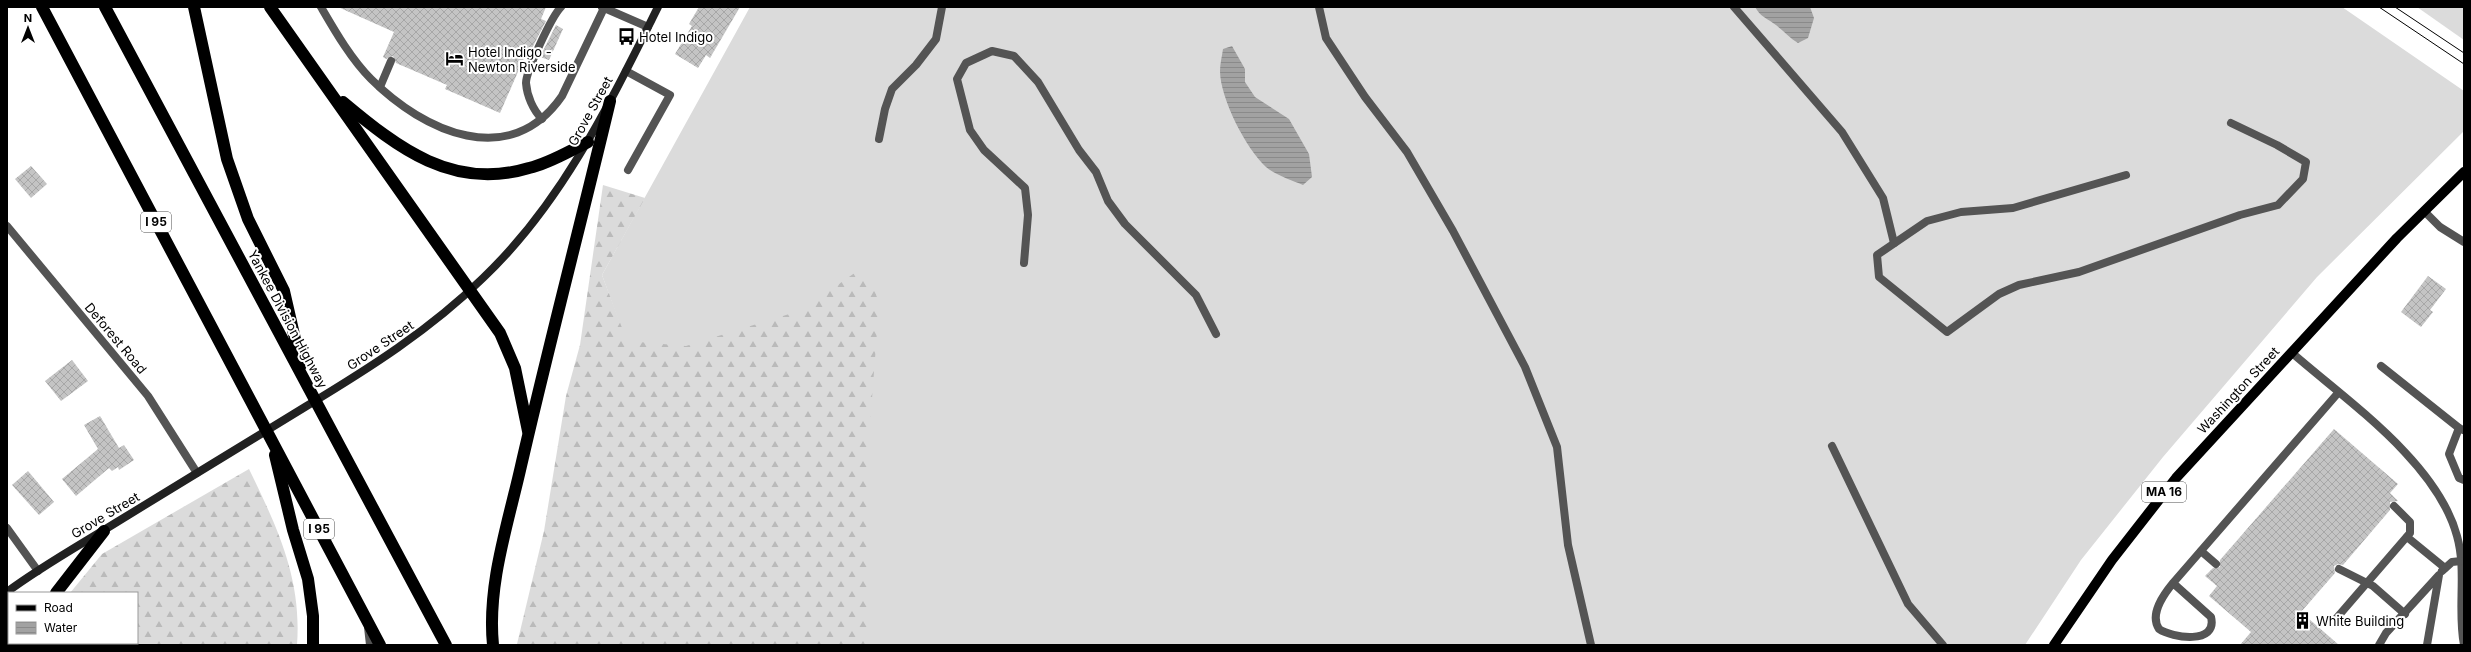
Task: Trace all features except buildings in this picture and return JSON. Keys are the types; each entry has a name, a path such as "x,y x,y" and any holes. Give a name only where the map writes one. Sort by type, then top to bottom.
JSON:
{"highway":[{"name":"I 95","path":"42,7 380,645"},
{"name":"Yankee Division Highway","path":"105,7 446,645"},
{"path":"194,7 227,159 248,219 284,291 305,382"},
{"path":"270,7 471,289 500,333 511,355 528,434"},
{"path":"329,90 383,135 406,150 432,163 460,172 490,175 518,171 537,166 588,142"},
{"path":"493,645 495,582 528,434 610,101"},
{"path":"271,438 293,530 308,579 313,616 313,645"},
{"path":"57,592 104,530"}],"main road":[{"name":"Grove Street","path":"7,592 38,570 374,365 422,332 471,289 495,266 559,187 588,142 658,7"},
{"name":"Washington Street","path":"2054,645 2092,587 2153,506 2200,450 2424,211 2464,172"}],"street":[{"path":"320,7 362,67 380,87 434,124 469,138 493,139 511,135 527,129 542,119 562,96 603,7 648,27"},
{"path":"542,119 533,107 527,87 527,76 554,16 560,7"},
{"path":"879,140 885,109 892,89 916,65 936,39 942,7"},
{"path":"1318,7 1326,38 1365,97 1407,152 1453,231 1526,367 1557,446 1568,545 1591,645"},
{"path":"1734,7 1842,132 1883,198 1894,244"},
{"path":"1024,264 1028,214 1025,188 984,150 970,130 957,79 966,63 992,51 1014,56 1038,82 1079,150 1096,172 1108,201 1125,224 1196,295 1216,334"},
{"path":"380,87 391,61"},
{"path":"626,71 670,95 628,170"},
{"path":"2126,175 2013,208 1961,212 1926,221 1877,255 1879,277 1947,332 1999,294 2019,285 2079,272 2240,215 2278,205 2304,180 2306,162 2277,145 2231,123"},
{"path":"2424,211 2440,227 2464,242"},
{"name":"Deforest Road","path":"7,226 148,396 197,473"},
{"path":"2291,352 2419,466 2461,536 2464,645"},
{"path":"2381,366 2462,429 2449,454 2459,478 2464,480"},
{"path":"2173,583 2211,617 2211,625 2203,636 2194,638 2162,631 2156,625 2160,604 2173,583 2338,393"},
{"path":"1832,446 1908,604 1942,645"},
{"path":"2334,621 2407,537 2411,530 2410,522 2394,506"},
{"path":"7,528 38,570"},
{"path":"2407,537 2442,572"},
{"path":"2201,551 2216,564"},
{"path":"2379,645 2386,633 2442,572 2452,562 2461,561"},
{"path":"2339,569 2368,583 2405,614"},
{"path":"2427,645 2442,572"},
{"path":"367,621 370,645"}],"green space":[{"path":"750,7 2342,7 2464,91 2464,131 2317,277 2163,457 2081,560 2025,645 737,645 602,275"},
{"path":"2417,7 2464,7 2464,40"},
{"path":"603,185 645,198 602,275 627,341 686,346 802,310 856,272 873,283 879,305 870,425 868,645 517,644 544,531 566,396 580,345"},
{"path":"249,469 278,533 291,575 296,597 298,621 297,645 35,645 138,644 138,592 71,592 102,554"}],"water":[{"path":"1755,7 1810,7 1814,18 1808,38 1798,43 1761,15"},
{"path":"1232,46 1245,69 1245,82 1255,97 1289,119 1309,154 1312,177 1303,185 1278,175 1266,167 1258,159 1243,136 1229,108 1221,82 1220,71 1223,49"}],"tram line":[{"path":"2379,7 2464,64"},
{"path":"2395,7 2464,53"}],"place":[{"name":"Hotel Indigo","path":"626,37"},
{"name":"Hotel Indigo - Newton Riverside","path":"455,59"},
{"name":"White Building","path":"2303,621"}]}
